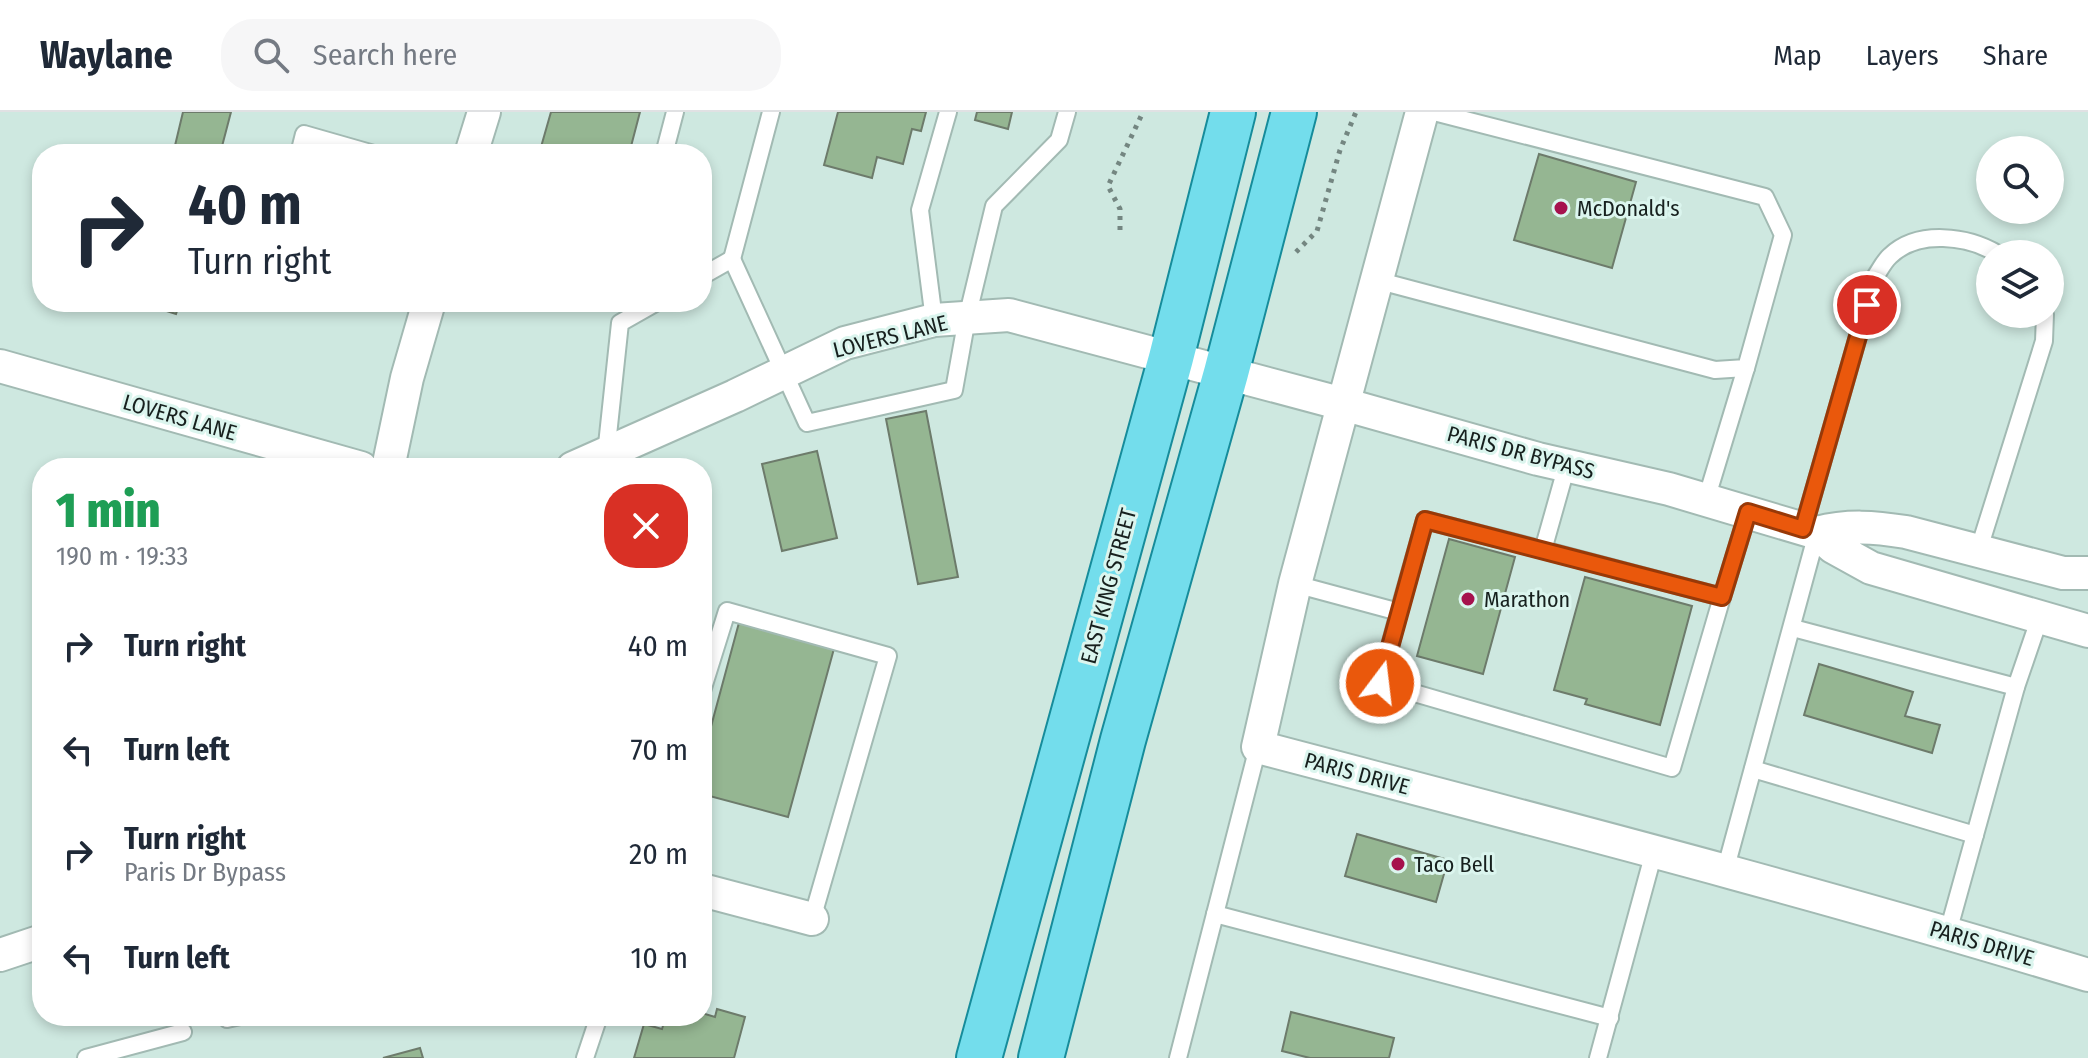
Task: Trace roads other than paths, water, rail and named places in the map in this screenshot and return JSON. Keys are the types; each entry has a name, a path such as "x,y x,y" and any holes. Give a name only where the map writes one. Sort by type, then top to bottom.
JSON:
{"main road":[{"name":"EAST KING STREET","path":"979,1058 1171,358 1233,112"},
{"path":"1041,1058 1123,740 1226,373 1294,112"}],"street":[{"path":"474,144 484,112"},
{"path":"1258,747 1295,584 1422,112"},
{"path":"390,458 407,378 426,312"},
{"name":"LOVERS LANE","path":"613,458 845,343 934,320 1009,315 1226,373"},
{"name":"LOVERS LANE","path":"0,366 326,458"},
{"name":"PARIS DR BYPASS","path":"1226,373 1748,512 1810,531 1871,568 2088,631"},
{"name":"PARIS DR BYPASS","path":"1810,531 1880,528 2063,573 2088,573"},
{"name":"PARIS DRIVE","path":"1258,747 1948,932 2088,975"},
{"path":"712,893 812,919"},
{"path":"0,955 32,944"}],"lane":[{"path":"667,144 675,112"},
{"path":"771,112 732,259 807,423 954,390 967,318 994,206 1059,140 1067,112"},
{"path":"934,320 920,210 948,112"},
{"path":"1434,112 1765,197 1783,235 1706,500"},
{"path":"302,144 304,134 339,144"},
{"path":"1725,871 1793,628 1810,531 1875,277 1888,257 1917,241 1937,238 1976,245"},
{"path":"712,270 732,259"},
{"path":"1376,280 1715,370 1746,368"},
{"path":"605,458 623,312"},
{"path":"620,323 639,312"},
{"path":"1978,552 2044,341 2044,328"},
{"path":"1543,550 1567,465"},
{"path":"1722,597 1425,520 1380,683 1672,768 1748,512"},
{"path":"1295,584 1399,612"},
{"path":"712,659 727,611 888,656 812,919"},
{"path":"1948,932 2016,687 2040,617"},
{"path":"1793,628 2016,687"},
{"path":"1178,1058 1258,747"},
{"path":"1753,769 1975,835"},
{"path":"1598,1058 1654,852"},
{"path":"1215,914 1610,1018"},
{"path":"585,1058 596,1026"},
{"path":"86,1058 183,1032"}],"place":[{"name":"McDonald's","path":"1561,208"},
{"name":"Marathon","path":"1468,599"},
{"name":"Taco Bell","path":"1398,864"}]}
